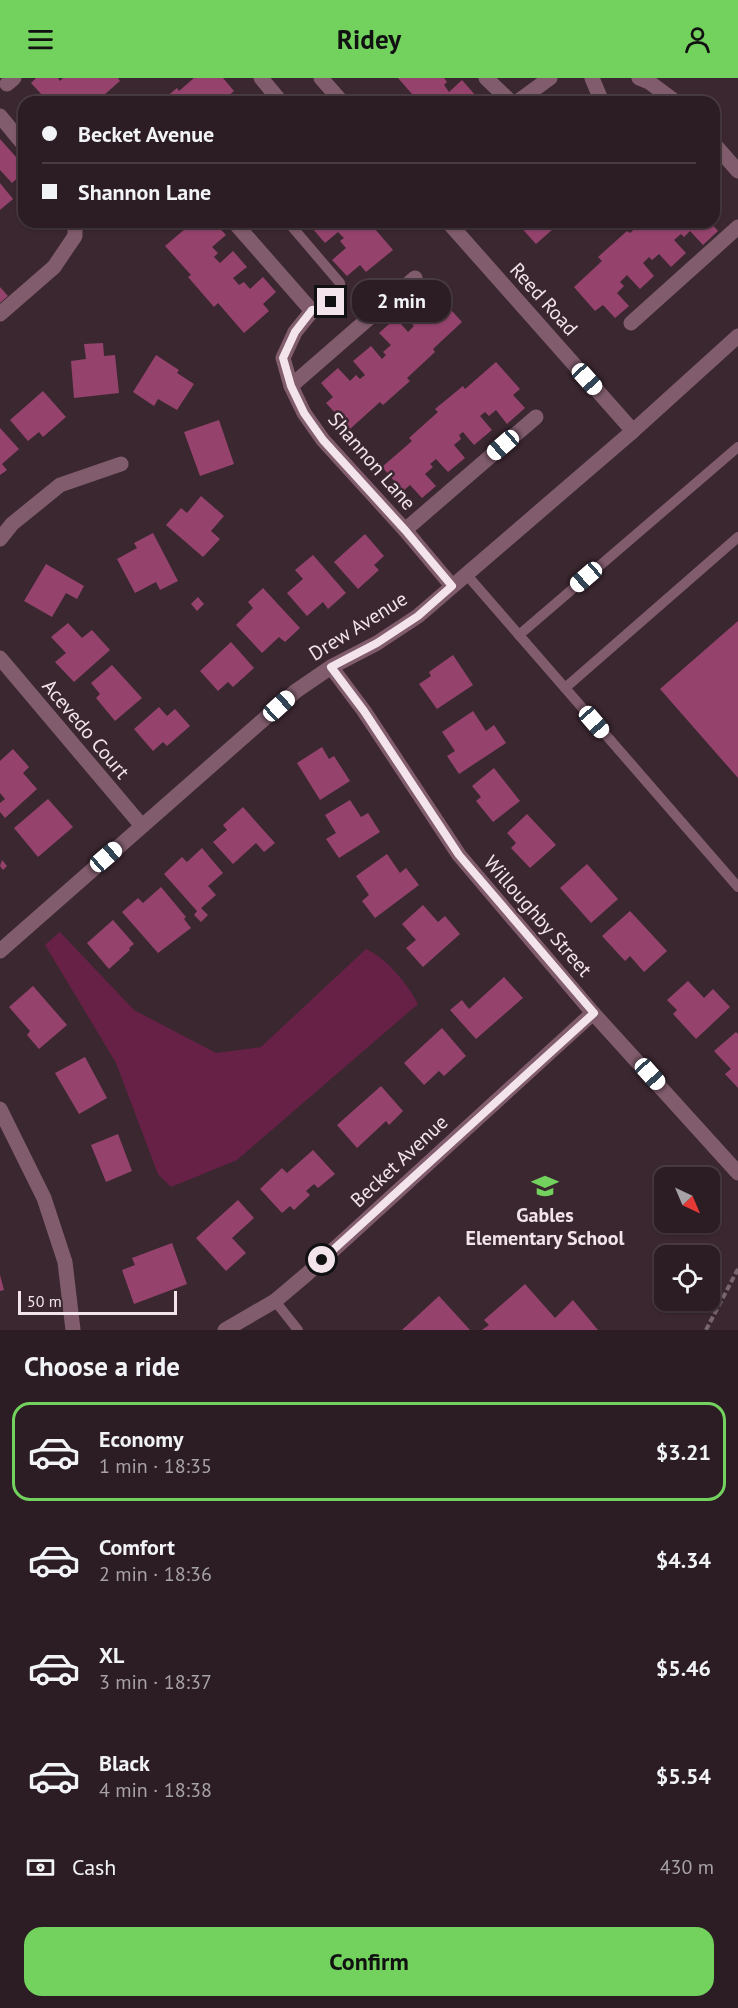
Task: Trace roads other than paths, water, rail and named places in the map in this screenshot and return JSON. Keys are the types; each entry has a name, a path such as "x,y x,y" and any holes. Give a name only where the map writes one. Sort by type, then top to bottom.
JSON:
{"street":[{"path":"261,78 276,96"},
{"path":"321,78 337,96"},
{"path":"486,78 505,96"},
{"path":"525,96 550,78"},
{"path":"592,78 600,96"},
{"path":"639,78 650,82 668,96"},
{"path":"0,116 18,137"},
{"path":"720,151 738,171"},
{"path":"631,323 738,227"},
{"path":"239,228 312,310"},
{"name":"Reed Road","path":"453,228 633,431"},
{"path":"0,314 54,267 75,229"},
{"path":"291,386 415,278"},
{"name":"Shannon Lane","path":"312,310 295,332 283,358 291,386 304,413 323,440 405,530 452,586"},
{"name":"Drew Avenue","path":"0,951 296,692 331,667 377,643 418,616 633,431 738,336"},
{"name":"Shannon Lane","path":"405,530 536,417"},
{"path":"0,538 12,524 60,485 121,464"},
{"name":"Acevedo Court","path":"0,658 142,826"},
{"name":"Willoughby Street","path":"331,667 364,711 459,855 594,1013 738,1173"},
{"name":"Becket Avenue","path":"225,1330 275,1301 307,1274 594,1013"},
{"path":"0,1108 44,1198 65,1262 74,1330"}],"lane":[{"path":"293,228 340,283 341,295 321,309 312,310"},
{"path":"519,635 738,447"},
{"path":"565,688 738,537"},
{"path":"466,574 738,887"},
{"path":"275,1301 298,1330"}],"place":[{"name":"Gables Elementary School","path":"545,1186"}]}
